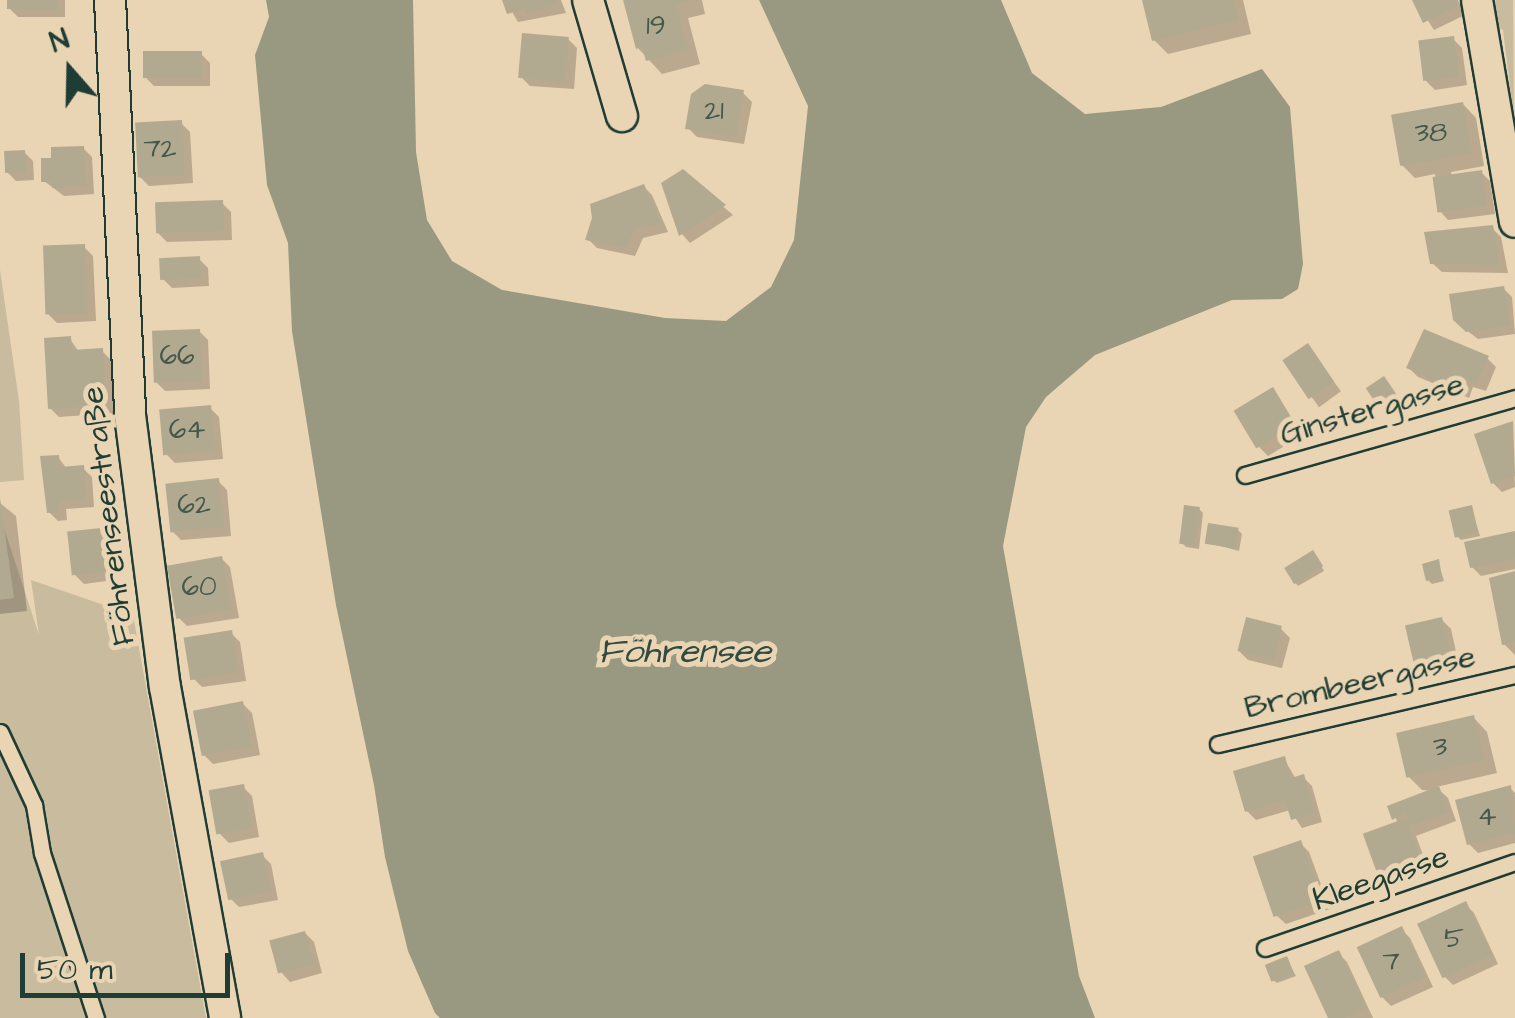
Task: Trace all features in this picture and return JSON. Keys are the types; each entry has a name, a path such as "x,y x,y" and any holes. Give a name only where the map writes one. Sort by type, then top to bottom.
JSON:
{"street":[{"name":"Föhrenseestraße","path":"110,0 130,415 164,687 225,1018"},
{"path":"588,0 622,116"},
{"path":"1478,0 1515,222"}],"lane":[{"name":"Ginstergasse","path":"1244,476 1515,398"},
{"name":"Brombeergasse","path":"1218,744 1515,675"},
{"path":"0,732 34,805 42,852 96,1018"},
{"name":"Kleegasse","path":"1265,948 1515,862"}],"shaded area":[{"path":"1496,0 1513,0 1514,117 1503,30 1495,26 1489,12"},
{"path":"0,270 19,401 24,480 0,482"},
{"path":"0,516 39,635 31,580 133,615 206,1018 0,1018"}],"water":[{"name":"Föhrensee","path":"266,0 413,0 416,152 427,220 452,261 502,290 665,318 726,321 771,287 794,240 808,106 759,0 1001,0 1032,73 1085,114 1161,107 1262,69 1290,107 1303,264 1298,289 1282,299 1232,300 1095,355 1046,397 1026,427 1003,546 1079,976 1095,1018 440,1018 435,1013 408,951 385,857 336,605 292,331 288,243 267,185 255,55 269,17"}],"building":[{"path":"7,0 57,0 57,9 7,9"},
{"path":"502,0 557,0 558,4 526,14 525,9 507,14"},
{"path":"623,0 689,0 676,5 688,50 646,61 642,47 636,49"},
{"path":"1142,0 1234,0 1239,20 1152,41"},
{"path":"1412,0 1455,0 1458,6 1423,23"},
{"path":"522,33 569,37 565,82 518,78"},
{"path":"1454,36 1459,77 1423,81 1418,40"},
{"path":"143,51 202,51 202,78 143,78"},
{"path":"705,84 744,90 736,137 685,129 691,94"},
{"path":"1463,102 1472,153 1400,166 1391,115"},
{"path":"182,120 185,175 138,177 135,122"},
{"path":"84,146 86,186 52,188 52,182 41,182 41,158 51,158 51,147"},
{"path":"25,150 26,172 5,173 4,151"},
{"path":"683,169 726,205 679,236 661,183"},
{"path":"1482,170 1487,206 1437,213 1432,177"},
{"path":"644,184 661,223 635,229 626,248 585,240 592,218 590,204"},
{"path":"223,200 224,231 156,233 155,202"},
{"path":"1493,225 1500,265 1430,264 1424,232"},
{"path":"85,244 87,313 45,314 43,245"},
{"path":"200,256 201,278 160,280 159,258"},
{"path":"1504,286 1511,325 1466,332 1453,320 1449,294"},
{"path":"200,329 202,381 154,383 152,331"},
{"path":"1424,329 1489,356 1476,384 1464,380 1460,391 1406,368"},
{"path":"71,336 72,350 103,348 106,405 48,409 44,338"},
{"path":"1308,343 1334,382 1309,399 1282,360"},
{"path":"1384,376 1397,395 1379,407 1366,388"},
{"path":"1273,387 1296,425 1256,448 1234,411"},
{"path":"211,405 215,451 163,455 159,410"},
{"path":"1513,421 1515,476 1491,484 1474,434"},
{"path":"59,455 60,467 84,465 86,499 59,501 59,512 47,513 40,456"},
{"path":"219,478 224,527 170,532 165,484"},
{"path":"0,498 14,598 0,600"},
{"path":"1184,505 1200,507 1195,546 1179,544"},
{"path":"1472,505 1478,532 1455,538 1449,510"},
{"path":"1208,523 1239,528 1235,549 1205,544"},
{"path":"101,528 106,572 72,575 67,532"},
{"path":"1515,531 1515,559 1470,568 1464,542"},
{"path":"1313,550 1323,566 1294,584 1284,568"},
{"path":"222,556 231,609 176,619 167,566"},
{"path":"1439,559 1442,578 1426,581 1422,564"},
{"path":"1515,571 1515,643 1502,645 1489,578"},
{"path":"1246,617 1282,626 1273,660 1238,651"},
{"path":"1442,617 1452,662 1415,670 1405,626"},
{"path":"232,630 239,672 190,680 184,638"},
{"path":"243,701 252,746 202,756 193,711"},
{"path":"1474,715 1484,760 1406,778 1396,733"},
{"path":"1285,756 1291,778 1304,774 1315,813 1291,820 1285,800 1245,812 1233,771"},
{"path":"244,784 252,828 216,835 209,790"},
{"path":"1511,785 1515,833 1467,845 1455,800"},
{"path":"1439,786 1449,812 1410,826 1405,812 1392,820 1387,806"},
{"path":"1406,818 1422,862 1379,878 1363,834"},
{"path":"1301,840 1322,901 1274,917 1253,857"},
{"path":"263,852 271,891 228,900 220,861"},
{"path":"1466,901 1491,955 1442,978 1417,924"},
{"path":"1402,926 1426,977 1380,998 1357,947"},
{"path":"305,931 314,964 278,973 269,941"},
{"path":"1339,950 1366,1008 1345,1018 1328,1018 1304,966"},
{"path":"1287,956 1294,973 1271,982 1265,965"}]}
